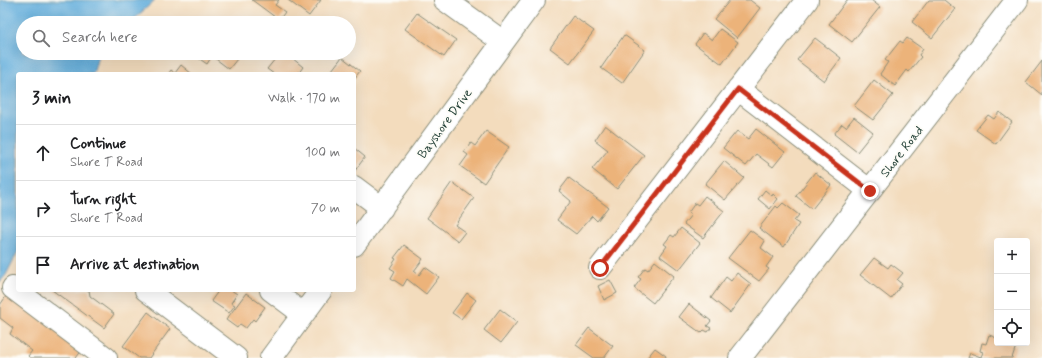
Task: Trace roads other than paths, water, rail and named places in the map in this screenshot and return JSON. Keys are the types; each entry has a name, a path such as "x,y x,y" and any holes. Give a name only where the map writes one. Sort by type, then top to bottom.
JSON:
{"street":[{"path":"446,0 503,42"},
{"name":"Bayshore Drive","path":"356,242 534,0"},
{"path":"600,268 807,0"},
{"name":"Shore Road","path":"740,358 1017,0"},
{"path":"738,89 870,191"},
{"path":"356,188 382,208"},
{"path":"18,292 106,358"},
{"path":"149,292 236,358"},
{"path":"274,292 303,314"},
{"path":"271,358 320,292"}],"water":[{"path":"0,0 155,0 138,16 16,16 16,60 97,60 94,72 16,72 16,255 6,275 0,282"}]}
